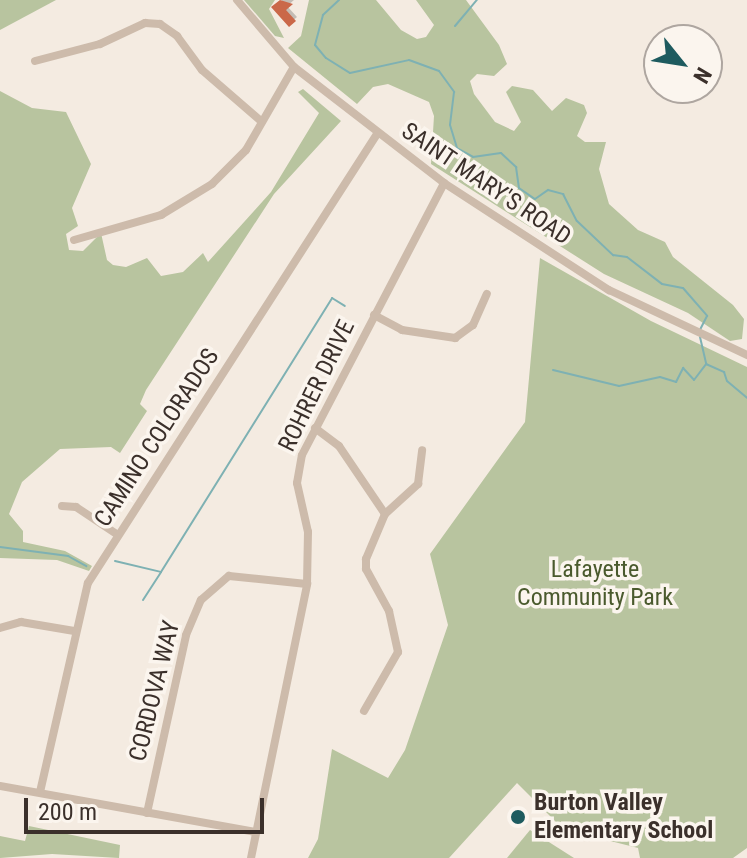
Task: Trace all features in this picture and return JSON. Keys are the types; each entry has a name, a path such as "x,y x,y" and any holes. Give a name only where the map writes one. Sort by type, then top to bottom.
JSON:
{"street":[{"name":"SAINT MARY'S ROAD","path":"237,0 294,67 444,183 609,290 716,337 747,355"},
{"path":"35,61 100,44 145,23 160,24 177,36 202,70 262,122"},
{"path":"74,240 161,215 186,200 246,150 294,67"},
{"name":"CAMINO COLORADOS","path":"40,792 74,631 88,583 377,134"},
{"name":"ROHRER DRIVE","path":"251,858 307,584 308,532 298,470 315,428 444,183"},
{"path":"374,315 402,330 455,338 473,325 487,294"},
{"path":"315,428 339,446 385,514"},
{"path":"364,711 398,652 389,611 366,569 366,559 385,514 418,484 422,450"},
{"path":"62,506 76,507 118,535"},
{"name":"CORDOVA WAY","path":"147,813 186,635 201,600 229,576 307,584"},
{"path":"0,628 21,622 74,631"},
{"path":"0,786 256,832"}],"green space":[{"path":"0,0 56,0 0,30"},
{"path":"244,0 275,0 269,9 284,38 275,36"},
{"path":"309,0 376,0 401,30 417,39 426,37 434,25 416,0 466,0 499,45 507,64 494,76 477,74 470,81 474,94 495,122 514,131 521,122 506,92 512,86 533,90 552,111 566,98 584,105 587,113 577,136 585,142 606,142 599,169 609,204 638,230 665,242 673,257 733,305 744,319 742,339 730,341 688,313 604,274 431,164 434,116 429,102 388,84 373,87 357,104 288,48 301,36"},
{"path":"303,89 341,121 274,194 146,390 140,404 147,411 120,453 111,447 60,449 22,482 9,514 23,531 23,542 65,551 92,566 89,571 57,560 0,558 0,91 32,108 66,112 91,164 72,208 78,226 66,234 69,250 83,251 101,233 107,260 113,265 126,267 147,258 161,276 183,272 203,253 208,262 271,192 319,113 298,92"},
{"name":"Lafayette Community Park","path":"540,258 651,321 747,367 747,848 733,858 640,858 638,848 563,829 517,783 449,858 308,858 318,839 332,749 388,778 405,750 448,625 430,554 525,422"},
{"path":"29,826 120,845 119,858 52,854 0,858 0,836 25,841"},
{"path":"530,830 574,858 507,858"}],"building":[{"path":"280,0 293,4 286,10 296,21 289,27 271,7"}],"waterway":[{"path":"339,0 323,15 315,45 326,58 350,73 409,60 439,71 454,92 450,125 457,148 473,157 501,153 516,167 519,188 535,199 548,190 563,194 577,221 613,255 627,257 662,284 683,288 707,316 700,330"},
{"path":"455,26 477,0"},
{"path":"115,561 161,572 332,298 345,306"},
{"path":"700,337 706,364 724,372 727,381 747,398"},
{"path":"553,370 619,386 660,377 676,382 683,368 694,380 706,364"},
{"path":"0,547 68,556 86,566"},
{"path":"143,600 161,572"}],"place":[{"name":"Burton Valley Elementary School","path":"518,817"}]}
